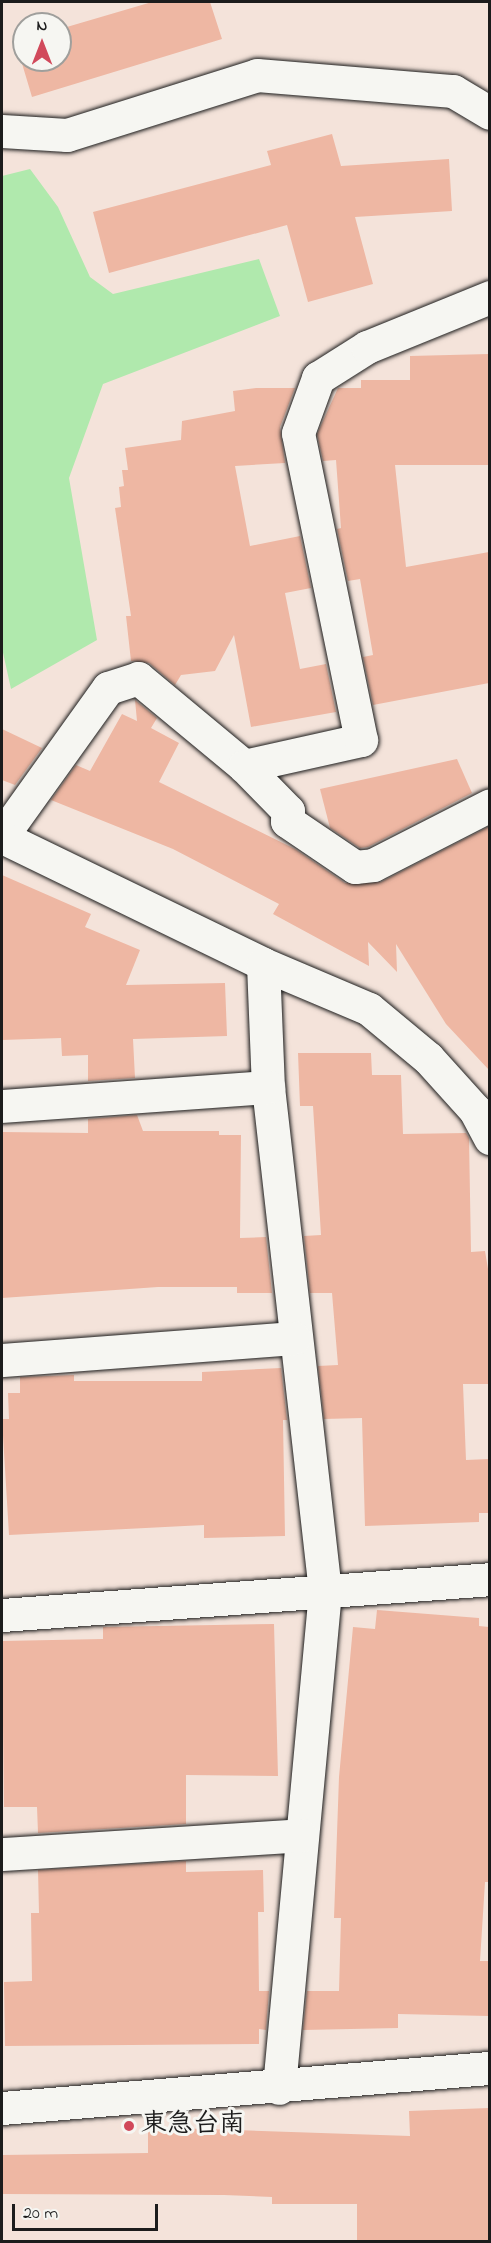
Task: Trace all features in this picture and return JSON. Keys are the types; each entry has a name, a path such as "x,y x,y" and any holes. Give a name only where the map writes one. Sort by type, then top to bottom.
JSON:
{"street":[{"path":"2,131 67,135 257,75 453,91 489,113"},
{"path":"244,766 361,740 298,433 318,378 367,347 489,297"},
{"path":"489,805 373,865 355,867 287,821 288,811 244,766 138,678 108,688 2,837 263,963 369,1009 428,1058 475,1110 489,1138"},
{"path":"263,963 268,1087 294,1338 326,1591 300,1835 279,2088"},
{"path":"2,1106 268,1087"},
{"path":"2,1360 294,1338"},
{"path":"2,1615 489,1579"},
{"path":"2,1854 300,1835"},
{"path":"2,2108 279,2088 489,2068"}],"green space":[{"path":"30,169 58,207 90,277 113,294 259,259 280,316 103,384 69,478 97,640 11,689 2,648 2,176"}],"building":[{"path":"152,2 210,2 222,39 32,97 25,72 72,72 72,25"},
{"path":"332,134 341,166 449,159 452,211 355,217 373,284 308,302 287,225 109,273 93,212 271,165 267,151"},
{"path":"489,354 489,465 395,465 406,567 489,552 489,683 373,705 363,657 373,655 360,579 348,581 337,529 341,528 336,460 323,461 317,434 338,388 361,388 361,380 410,380 410,356"},
{"path":"256,388 295,388 280,427 285,463 235,466 250,546 300,536 311,588 285,593 300,669 326,664 336,712 251,727 234,635 215,671 181,675 175,685 149,663 131,661 126,616 131,616 115,508 121,507 119,487 124,486 122,470 128,470 125,448 181,440 182,421 235,411 233,391"},
{"path":"135,700 157,718 151,728 179,743 159,782 295,849 345,883 381,882 488,827 489,1070 446,1024 396,944 397,972 368,942 369,966 273,914 279,904 173,849 51,800 76,765 90,771 122,714 137,721"},
{"path":"2,729 42,748 15,785 2,780"},
{"path":"457,759 472,793 368,847 360,848 330,828 320,789"},
{"path":"2,875 91,914 85,927 140,950 126,985 225,983 227,1036 133,1039 135,1078 88,1081 88,1055 62,1056 61,1038 2,1040"},
{"path":"298,1053 371,1053 372,1075 401,1075 403,1134 466,1133 469,1138 471,1252 485,1251 489,1275 489,1384 463,1384 466,1460 489,1459 489,1513 479,1513 479,1522 365,1526 362,1418 324,1419 318,1366 338,1365 332,1293 310,1293 304,1236 321,1235 313,1106 300,1106"},
{"path":"137,1115 143,1131 219,1131 219,1135 241,1135 240,1238 266,1237 272,1293 237,1293 237,1287 158,1287 2,1298 2,1132 88,1133 88,1119"},
{"path":"281,1368 287,1420 283,1420 285,1536 204,1538 204,1525 9,1535 2,1419 9,1419 8,1393 20,1393 20,1377 74,1375 74,1381 202,1381 202,1372"},
{"path":"377,1610 479,1618 479,1626 489,1627 489,1882 485,1882 480,1961 489,1961 489,2016 398,2014 398,2028 303,2030 307,1991 339,1991 341,1918 334,1918 339,1777 353,1627 375,1629"},
{"path":"274,1624 278,1776 186,1775 186,1824 38,1833 37,1807 4,1807 2,1641 103,1639 103,1627"},
{"path":"186,1861 186,1872 263,1870 264,1912 258,1912 259,1991 269,1991 266,2030 259,2029 259,2044 5,2046 4,1982 32,1981 31,1913 39,1913 38,1870"},
{"path":"489,2108 489,2241 357,2241 357,2204 272,2204 272,2197 224,2195 2,2194 2,2155 148,2153 148,2127 410,2136 409,2111"}],"place":[{"name":"東急台南","path":"129,2126"}]}
